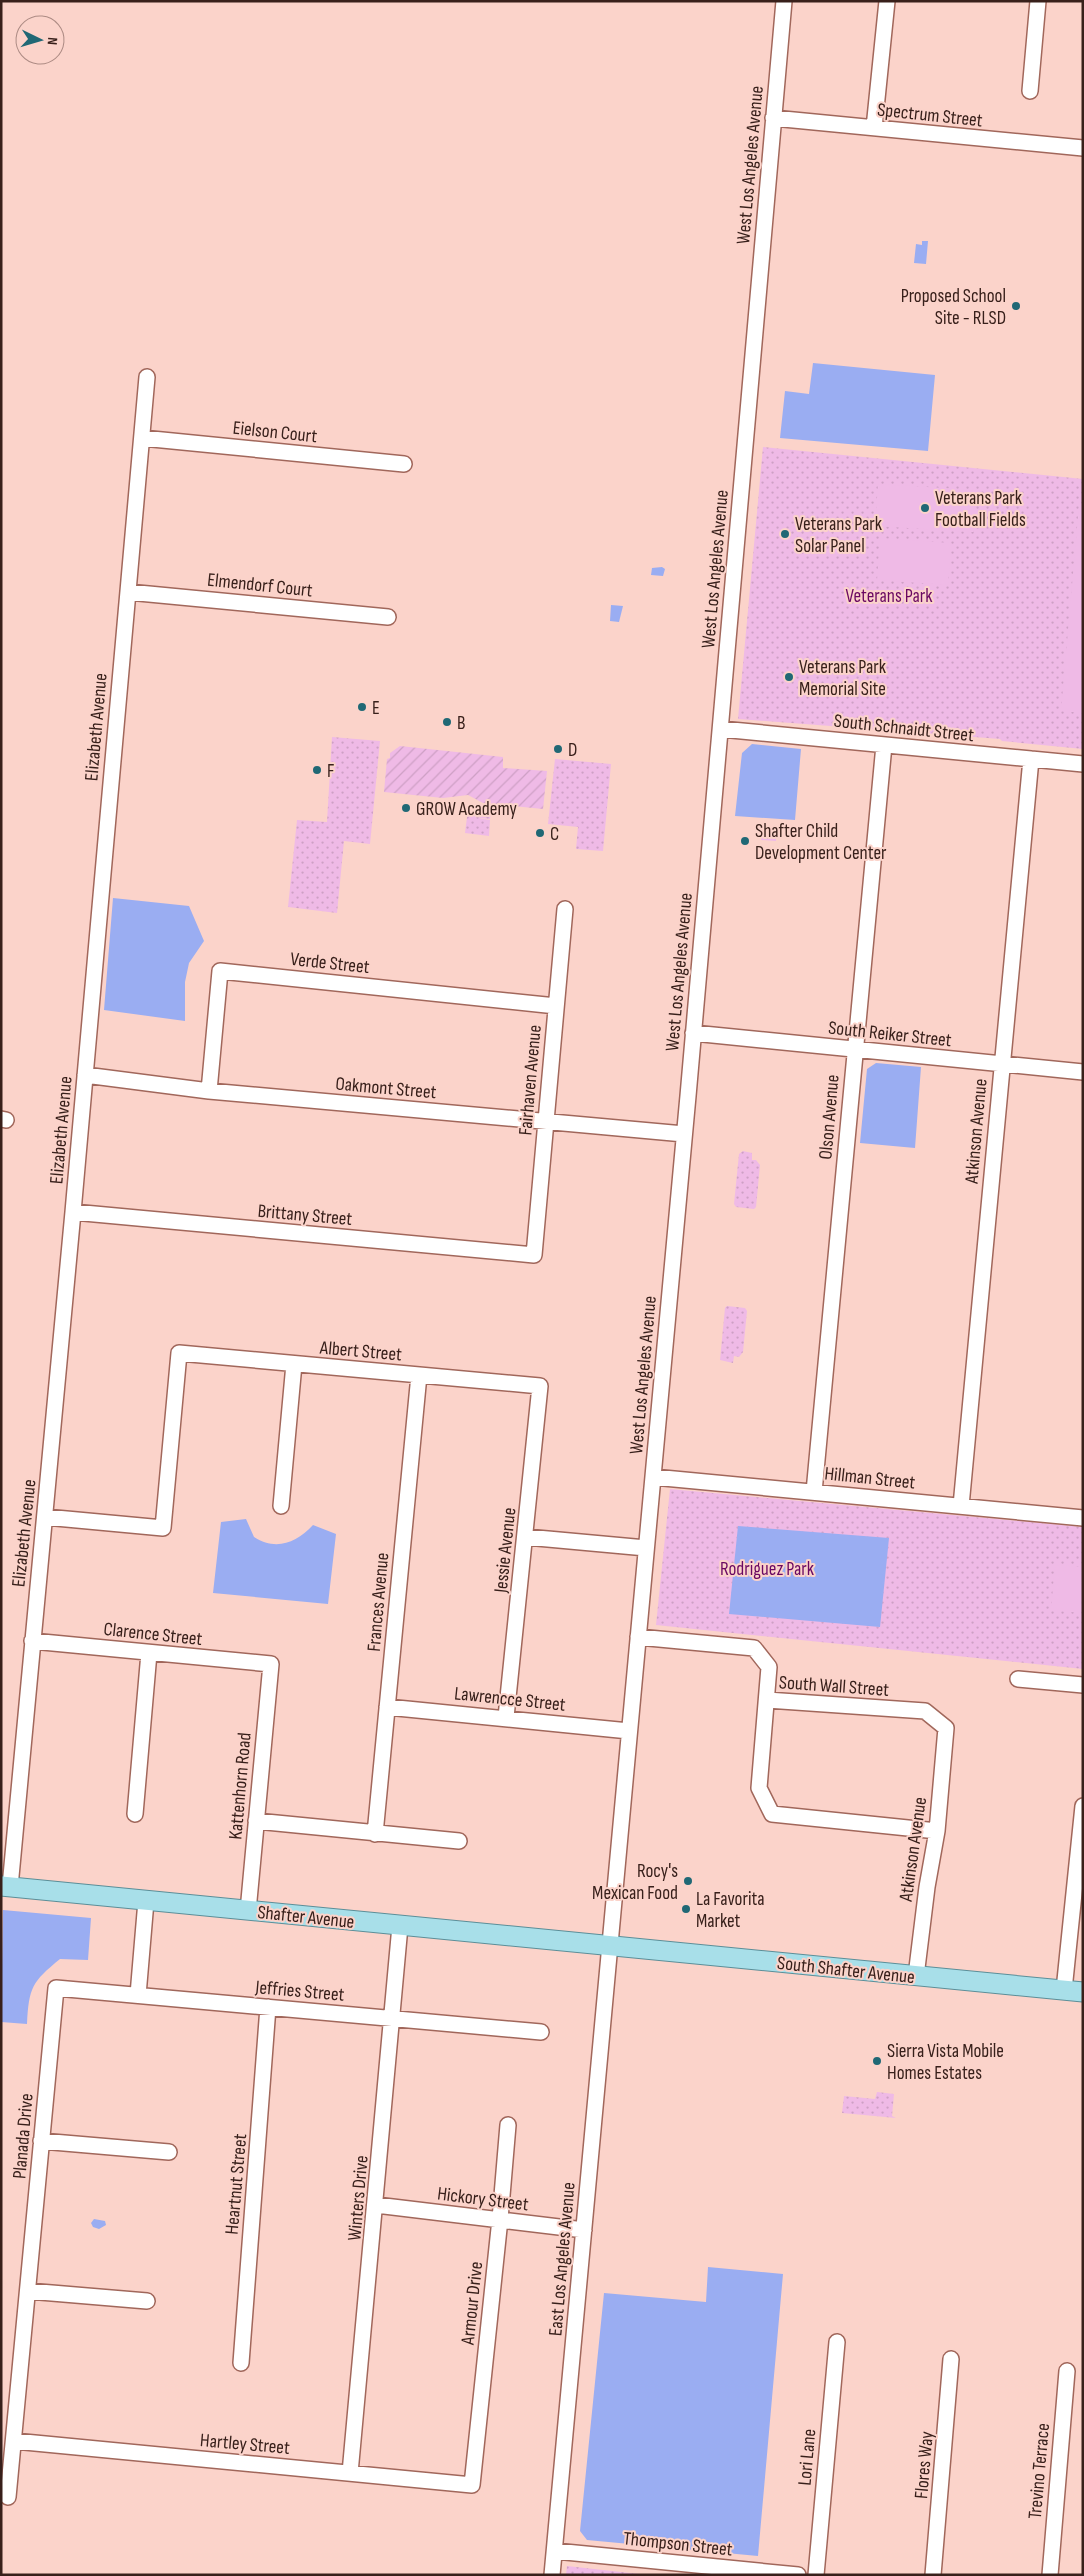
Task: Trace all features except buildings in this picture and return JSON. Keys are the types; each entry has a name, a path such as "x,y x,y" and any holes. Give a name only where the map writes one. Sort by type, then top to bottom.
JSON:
{"main road":[{"name":"Shafter Avenue","path":"6,1887 610,1946"},
{"name":"South Shafter Avenue","path":"610,1946 1074,1991"}],"street":[{"name":"West Los Angeles Avenue","path":"610,1946 784,1"},
{"path":"874,128 887,1"},
{"path":"1030,92 1038,1"},
{"name":"Spectrum Street","path":"773,118 1083,148"},
{"name":"Elizabeth Avenue","path":"6,1887 45,1517 147,377"},
{"name":"Eielson Court","path":"142,438 404,464"},
{"name":"Elmendorf Court","path":"128,592 388,617"},
{"name":"South Schnaidt Street","path":"720,729 1083,764"},
{"name":"Olson Avenue","path":"814,1492 854,1049 884,745"},
{"name":"Atkinson Avenue","path":"961,1506 1031,759"},
{"name":"Fairhaven Avenue","path":"534,1255 565,909"},
{"name":"Verde Street","path":"209,1091 220,971 556,1006"},
{"name":"South Reiker Street","path":"693,1034 1083,1072"},
{"name":"Oakmont Street","path":"85,1075 209,1091 684,1134"},
{"name":"Brittany Street","path":"73,1212 534,1255"},
{"name":"Albert Street","path":"45,1517 163,1528 179,1353 540,1386"},
{"path":"281,1506 294,1364"},
{"name":"Frances Avenue","path":"375,1834 419,1375"},
{"name":"Jessie Avenue","path":"506,1717 526,1537 540,1386"},
{"name":"Hillman Street","path":"653,1476 1083,1518"},
{"path":"526,1537 646,1548"},
{"name":"South Wall Street","path":"638,1637 754,1648 769,1667 767,1700 924,1711 946,1728"},
{"name":"Clarence Street","path":"32,1641 271,1664"},
{"path":"135,1814 149,1652"},
{"name":"Kattenhorn Road","path":"248,1911 271,1664"},
{"path":"1018,1679 1083,1686"},
{"path":"767,1700 759,1788 772,1814 937,1831"},
{"name":"Lawrencce Street","path":"387,1707 506,1717 629,1731"},
{"name":"Atkinson Avenue","path":"916,1976 927,1887 937,1831 946,1728"},
{"path":"1074,1991 1083,1806"},
{"path":"256,1821 459,1841"},
{"path":"138,1995 146,1901"},
{"name":"Winters Drive","path":"350,2474 400,1926"},
{"name":"East Los Angeles Avenue","path":"552,2575 610,1946"},
{"name":"Jeffries Street","path":"56,1988 541,2032"},
{"name":"Planada Drive","path":"8,2497 56,1988"},
{"name":"Heartnut Street","path":"240,2364 268,2007"},
{"name":"Armour Drive","path":"472,2485 500,2220 508,2124"},
{"path":"42,2141 169,2152"},
{"name":"Hickory Street","path":"376,2205 584,2230"},
{"path":"28,2291 147,2301"},
{"name":"Lori Lane","path":"816,2575 837,2342"},
{"name":"Flores Way","path":"933,2575 952,2359"},
{"name":"Trevino Terrace","path":"1050,2575 1067,2371"},
{"name":"Hartley Street","path":"14,2441 472,2485"},
{"name":"Thompson Street","path":"554,2551 798,2575"}],"green space":[{"name":"Veterans Park","path":"763,447 1083,479 1083,749 1002,741 1000,739 738,719"},
{"name":"Veterans Park Football Fields","path":"878,484 976,490 973,532 875,526"},
{"path":"1079,505 1083,505 1083,713 1061,711"},
{"name":"Veterans Park Football Fields","path":"880,538 951,543 948,585 877,580"},
{"path":"332,737 380,741 370,844 344,841 337,913 288,907 297,820 327,822"},
{"path":"400,746 503,757 503,768 547,771 543,809 483,803 468,795 443,798 384,792 387,759 390,758 390,753"},
{"path":"555,759 611,764 603,851 576,849 578,827 548,824"},
{"path":"468,809 491,811 490,819 473,817 490,820 489,836 465,833"},
{"path":"762,827 777,828 776,841 761,840"},
{"path":"743,1151 752,1153 752,1160 756,1160 760,1165 756,1207 754,1209 736,1207 734,1204 739,1154"},
{"path":"727,1306 745,1308 747,1311 743,1352 739,1357 734,1356 733,1363 720,1360 725,1308"},
{"name":"Rodriguez Park","path":"670,1489 1083,1527 1083,1669 656,1625"},
{"path":"1055,1565 1083,1567 1081,1613 1051,1610"},
{"path":"877,2092 894,2094 892,2116 896,2118 842,2113 844,2096 875,2099"},
{"path":"567,2566 648,2575 566,2575"}],"water":[{"path":"922,241 928,241 926,264 914,263 916,244 922,245"},
{"path":"813,363 935,375 928,451 780,438 785,391 809,394"},
{"path":"662,567 665,569 663,576 651,575 652,568"},
{"path":"611,605 623,606 619,622 610,621"},
{"path":"752,744 801,749 795,820 735,816 742,753"},
{"path":"113,898 189,906 204,941 189,963 185,982 185,1021 104,1010"},
{"path":"876,1063 921,1067 915,1148 860,1143 867,1069"},
{"path":"246,1519 254,1537 270,1544 285,1543 293,1540 313,1525 336,1534 328,1604 213,1593 221,1522"},
{"path":"738,1526 889,1538 880,1627 729,1614"},
{"path":"3,1910 91,1918 88,1960 60,1959 43,1974 31,1993 27,2024 1,2022"},
{"path":"94,2219 105,2221 106,2225 99,2229 93,2227 91,2223"},
{"path":"708,2267 783,2274 758,2556 587,2540 580,2531 604,2293 706,2302"}],"place":[{"name":"Proposed School Site - RLSD","path":"1016,306"},
{"name":"Veterans Park Football Fields","path":"925,508"},
{"name":"Veterans Park Solar Panel","path":"785,534"},
{"name":"Veterans Park Memorial Site","path":"789,677"},
{"name":"E","path":"362,707"},
{"name":"B","path":"447,722"},
{"name":"D","path":"558,749"},
{"name":"F","path":"317,770"},
{"name":"GROW Academy","path":"406,808"},
{"name":"C","path":"540,833"},
{"name":"Shafter Child Development Center","path":"745,841"},
{"name":"Rocy's Mexican Food","path":"688,1881"},
{"name":"La Favorita Market","path":"686,1909"},
{"name":"Sierra Vista Mobile Homes Estates","path":"877,2061"}]}
